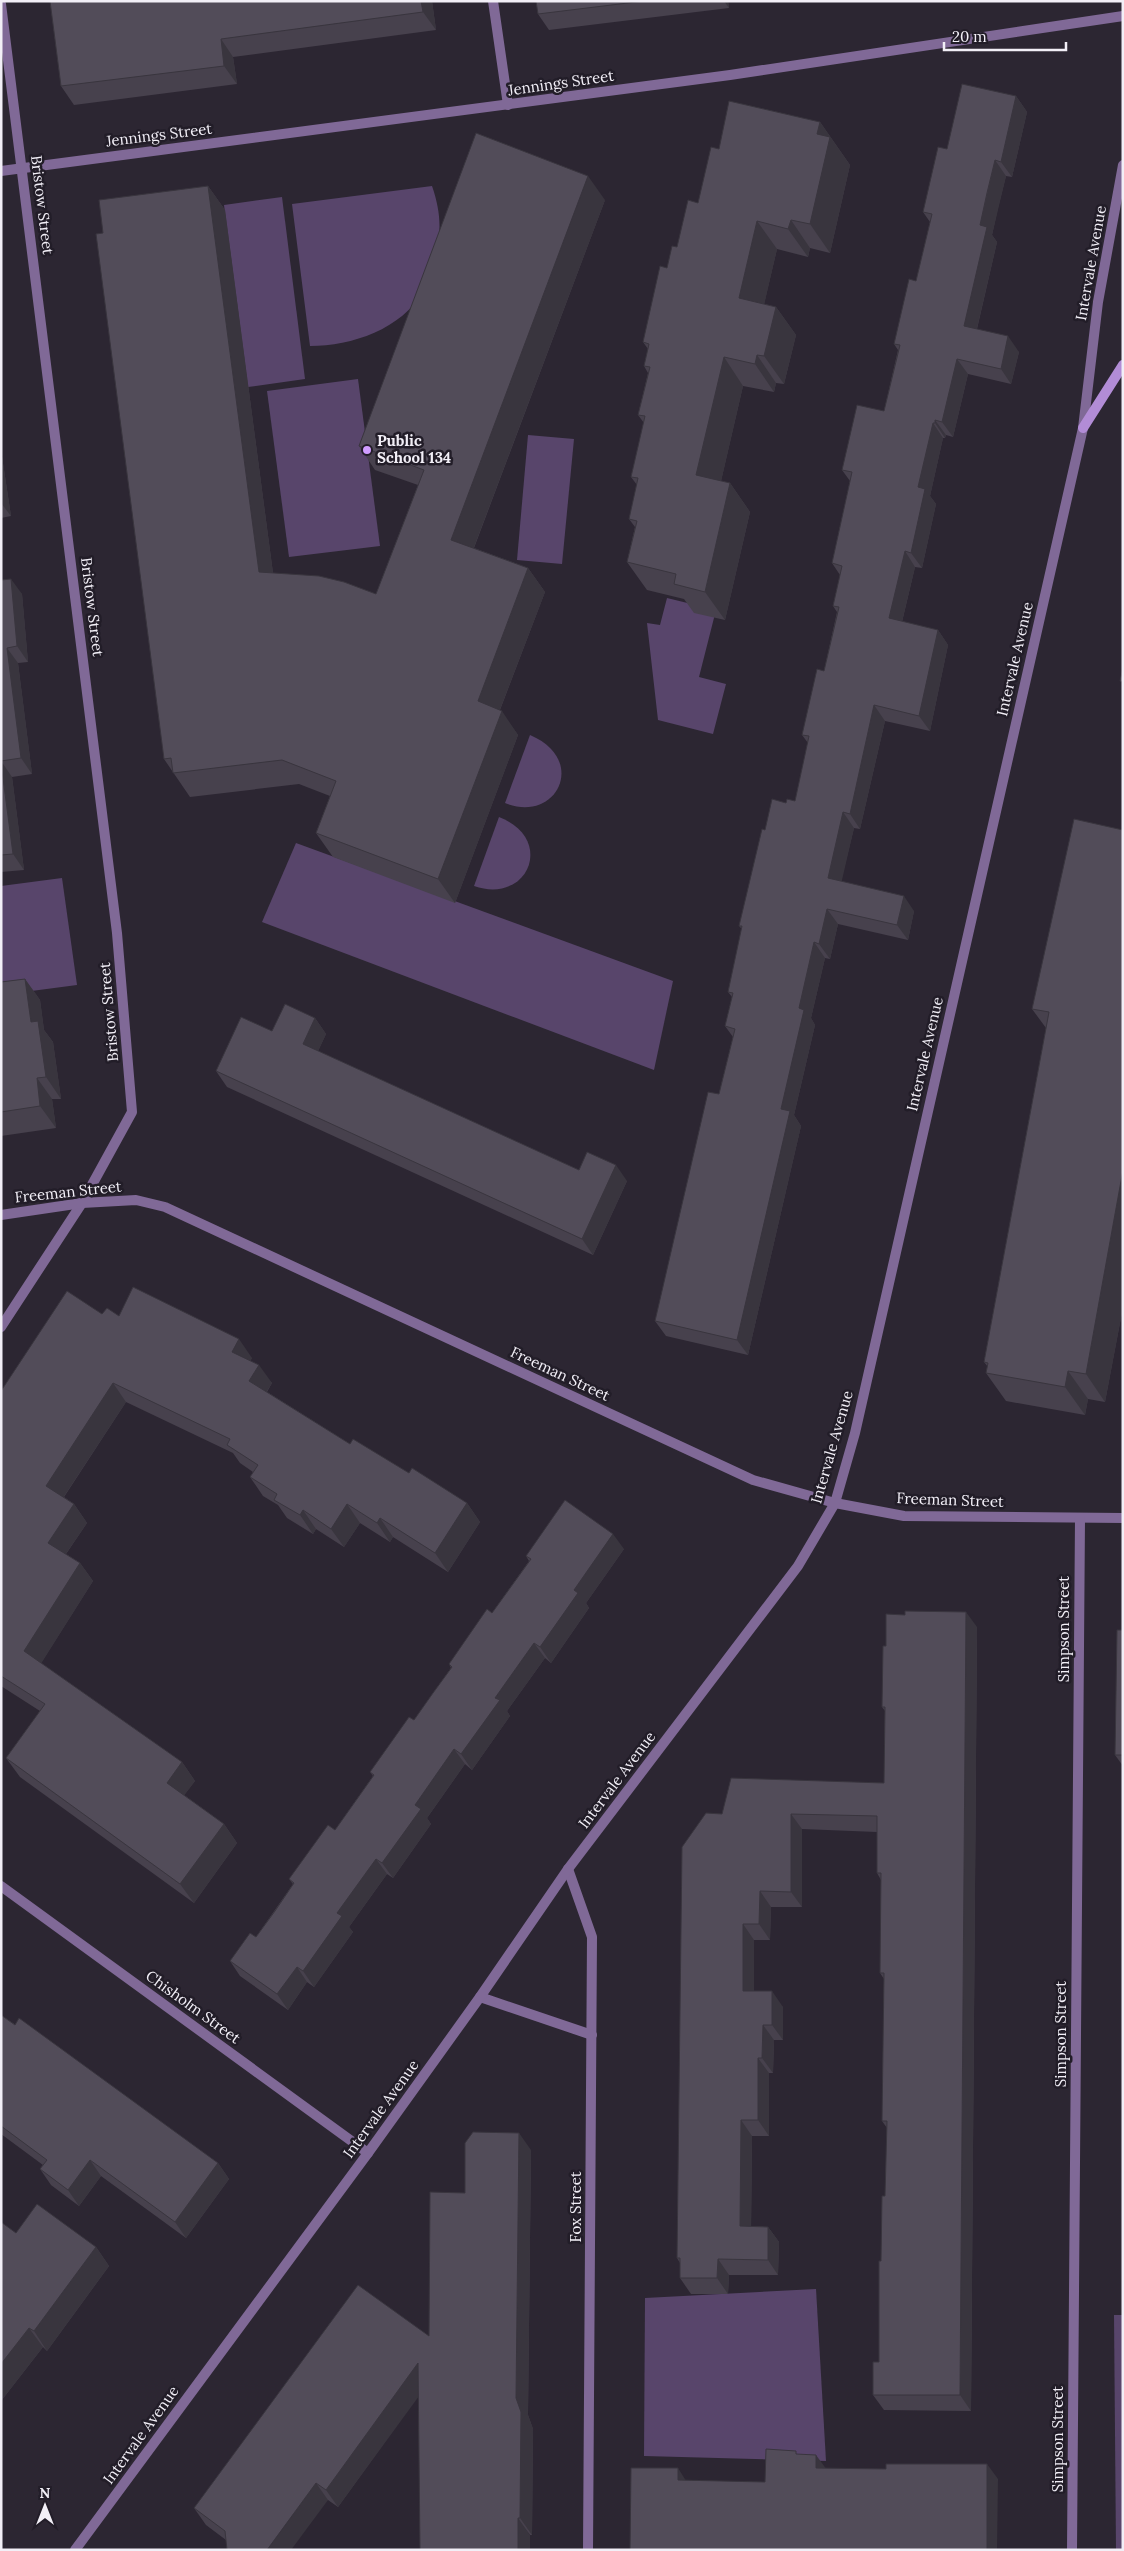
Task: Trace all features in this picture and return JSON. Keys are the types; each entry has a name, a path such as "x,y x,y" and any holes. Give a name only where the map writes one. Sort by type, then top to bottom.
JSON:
{"street":[{"path":"493,1 508,105"},
{"name":"Bristow Street","path":"1,4 23,168 117,933 132,1112 82,1203 1,1327"},
{"name":"Jennings Street","path":"1,171 730,75 1123,16"},
{"name":"Intervale Avenue","path":"75,2550 368,2153 480,1997 568,1869 798,1566 835,1503 855,1433 1083,428 1098,302 1123,165"},
{"path":"1083,428 1123,365"},
{"name":"Freeman Street","path":"1,1215 82,1203 136,1200 165,1207 753,1480 835,1503 904,1516 1123,1518"},
{"name":"Simpson Street","path":"1072,2550 1080,1518"},
{"name":"Fox Street","path":"568,1869 592,1936 588,2550"},
{"name":"Chisholm Street","path":"1,1886 368,2153"},
{"path":"480,1997 592,2035"}],"shaded area":[{"path":"432,186 439,216 438,245 423,291 414,304 402,316 374,333 342,343 310,346 292,204"},
{"path":"282,197 305,379 248,387 224,205"},
{"path":"358,379 380,546 289,557 267,391"},
{"path":"528,435 574,439 562,564 517,560"},
{"path":"667,598 716,610 699,677 726,684 713,734 658,720 647,623 660,625"},
{"path":"530,735 548,746 558,759 561,773 559,786 551,797 539,805 523,807 505,803"},
{"path":"499,817 517,827 527,840 530,854 528,867 521,878 509,886 493,889 474,886"},
{"path":"296,843 673,981 654,1070 262,922"},
{"path":"62,878 77,985 1,995 1,886"},
{"path":"816,2289 826,2461 644,2456 645,2298"},
{"path":"1114,2315 1123,2315 1123,2550 1116,2550"}],"building":[{"path":"50,1 421,1 423,12 221,39 224,66 61,86"},
{"path":"536,1 644,1 538,14"},
{"path":"962,84 1016,96 1001,162 995,160 987,193 980,225 987,227 964,326 1008,336 1001,369 957,359 942,422 935,420 935,423 933,423 918,487 925,489 911,553 905,551 889,618 938,630 919,716 874,705 850,814 843,812 828,878 904,896 897,925 827,909 819,944 814,942 799,1008 804,1010 781,1109 790,1111 737,1340 655,1321 708,1092 719,1094 735,1029 725,1026 733,993 728,992 742,926 739,926 762,829 765,830 772,799 786,803 787,799 795,801 809,736 802,735 817,669 824,671 839,607 833,606 842,566 832,563 852,472 842,470 857,405 884,411 900,345 894,344 909,279 916,281 932,214 923,212 938,147 947,149"},
{"path":"729,101 820,122 817,134 830,137 810,224 791,220 788,229 757,221 739,298 776,307 764,356 757,355 755,364 724,357 696,475 730,483 705,592 674,584 676,574 627,562 637,521 629,519 638,478 631,477 645,416 638,415 650,367 644,366 649,344 643,342 660,266 667,268 672,246 677,247 688,200 698,203 711,147 719,149"},
{"path":"476,133 588,176 451,540 528,568 478,701 502,711 438,879 316,833 336,781 282,760 173,773 171,758 164,759 96,234 103,233 99,200 208,186 259,572 319,576 344,582 376,594 424,470 359,446"},
{"path":"11,579 17,646 7,648 21,758 1,761 1,580"},
{"path":"1123,668 1123,682 1120,681"},
{"path":"1,763 13,854 1,855"},
{"path":"1074,819 1123,830 1123,1170 1086,1374 1068,1371 1065,1387 986,1373 988,1363 984,1362 1049,1012 1032,1009"},
{"path":"25,979 31,1022 38,1021 46,1077 37,1078 40,1106 1,1112 1,982"},
{"path":"285,1004 315,1018 303,1044 579,1170 587,1152 616,1165 582,1239 216,1071 241,1017 272,1031"},
{"path":"133,1287 239,1339 232,1352 259,1365 249,1381 350,1444 353,1439 409,1473 412,1468 467,1503 435,1553 380,1518 377,1523 347,1504 331,1529 303,1510 300,1515 274,1500 277,1494 250,1477 258,1465 227,1445 230,1439 113,1383 46,1486 74,1504 48,1543 80,1563 24,1651 182,1762 167,1783 224,1824 180,1884 6,1758 45,1704 1,1676 1,1391 67,1291 102,1314 107,1308 119,1316"},
{"path":"565,1500 613,1534 574,1590 578,1593 540,1647 534,1643 495,1698 500,1700 461,1754 454,1749 415,1805 421,1809 382,1863 376,1859 337,1913 342,1916 303,1971 297,1967 277,1994 230,1961 250,1933 256,1937 275,1911 294,1883 289,1879 328,1825 335,1830 374,1775 370,1772 409,1717 414,1720 452,1667 449,1664 487,1609 492,1613 531,1559 526,1556"},
{"path":"905,1611 966,1612 960,2395 873,2395 873,2362 879,2362 879,2261 881,2261 882,2196 885,2196 887,2121 882,2121 884,1973 880,1973 881,1873 877,1873 877,1816 791,1814 791,1892 760,1891 759,1924 743,1924 743,1991 772,1991 772,2025 763,2025 762,2058 758,2058 758,2120 741,2120 740,2226 768,2227 768,2260 718,2259 717,2278 680,2278 680,2258 677,2258 682,1847 706,1813 722,1814 731,1778 884,1783 885,1707 882,1707 883,1646 886,1646 886,1614 905,1615"},
{"path":"1117,1630 1123,1630 1123,1755 1115,1755"},
{"path":"1,2015 15,2025 19,2018 218,2163 175,2222 90,2160 68,2190 40,2169 47,2160 1,2126"},
{"path":"473,2132 519,2133 516,2398 521,2412 518,2550 420,2550 418,2363 326,2490 316,2483 267,2550 227,2550 225,2531 194,2508 358,2285 429,2336 430,2192 465,2193 465,2143"},
{"path":"37,2204 96,2247 34,2331 29,2328 1,2364 1,2222 16,2233"},
{"path":"766,2449 796,2451 796,2454 816,2455 816,2468 886,2469 886,2464 987,2464 987,2550 630,2550 631,2468 678,2468 678,2480 765,2482"}],"place":[{"name":"Public School 134","path":"367,450"}]}
